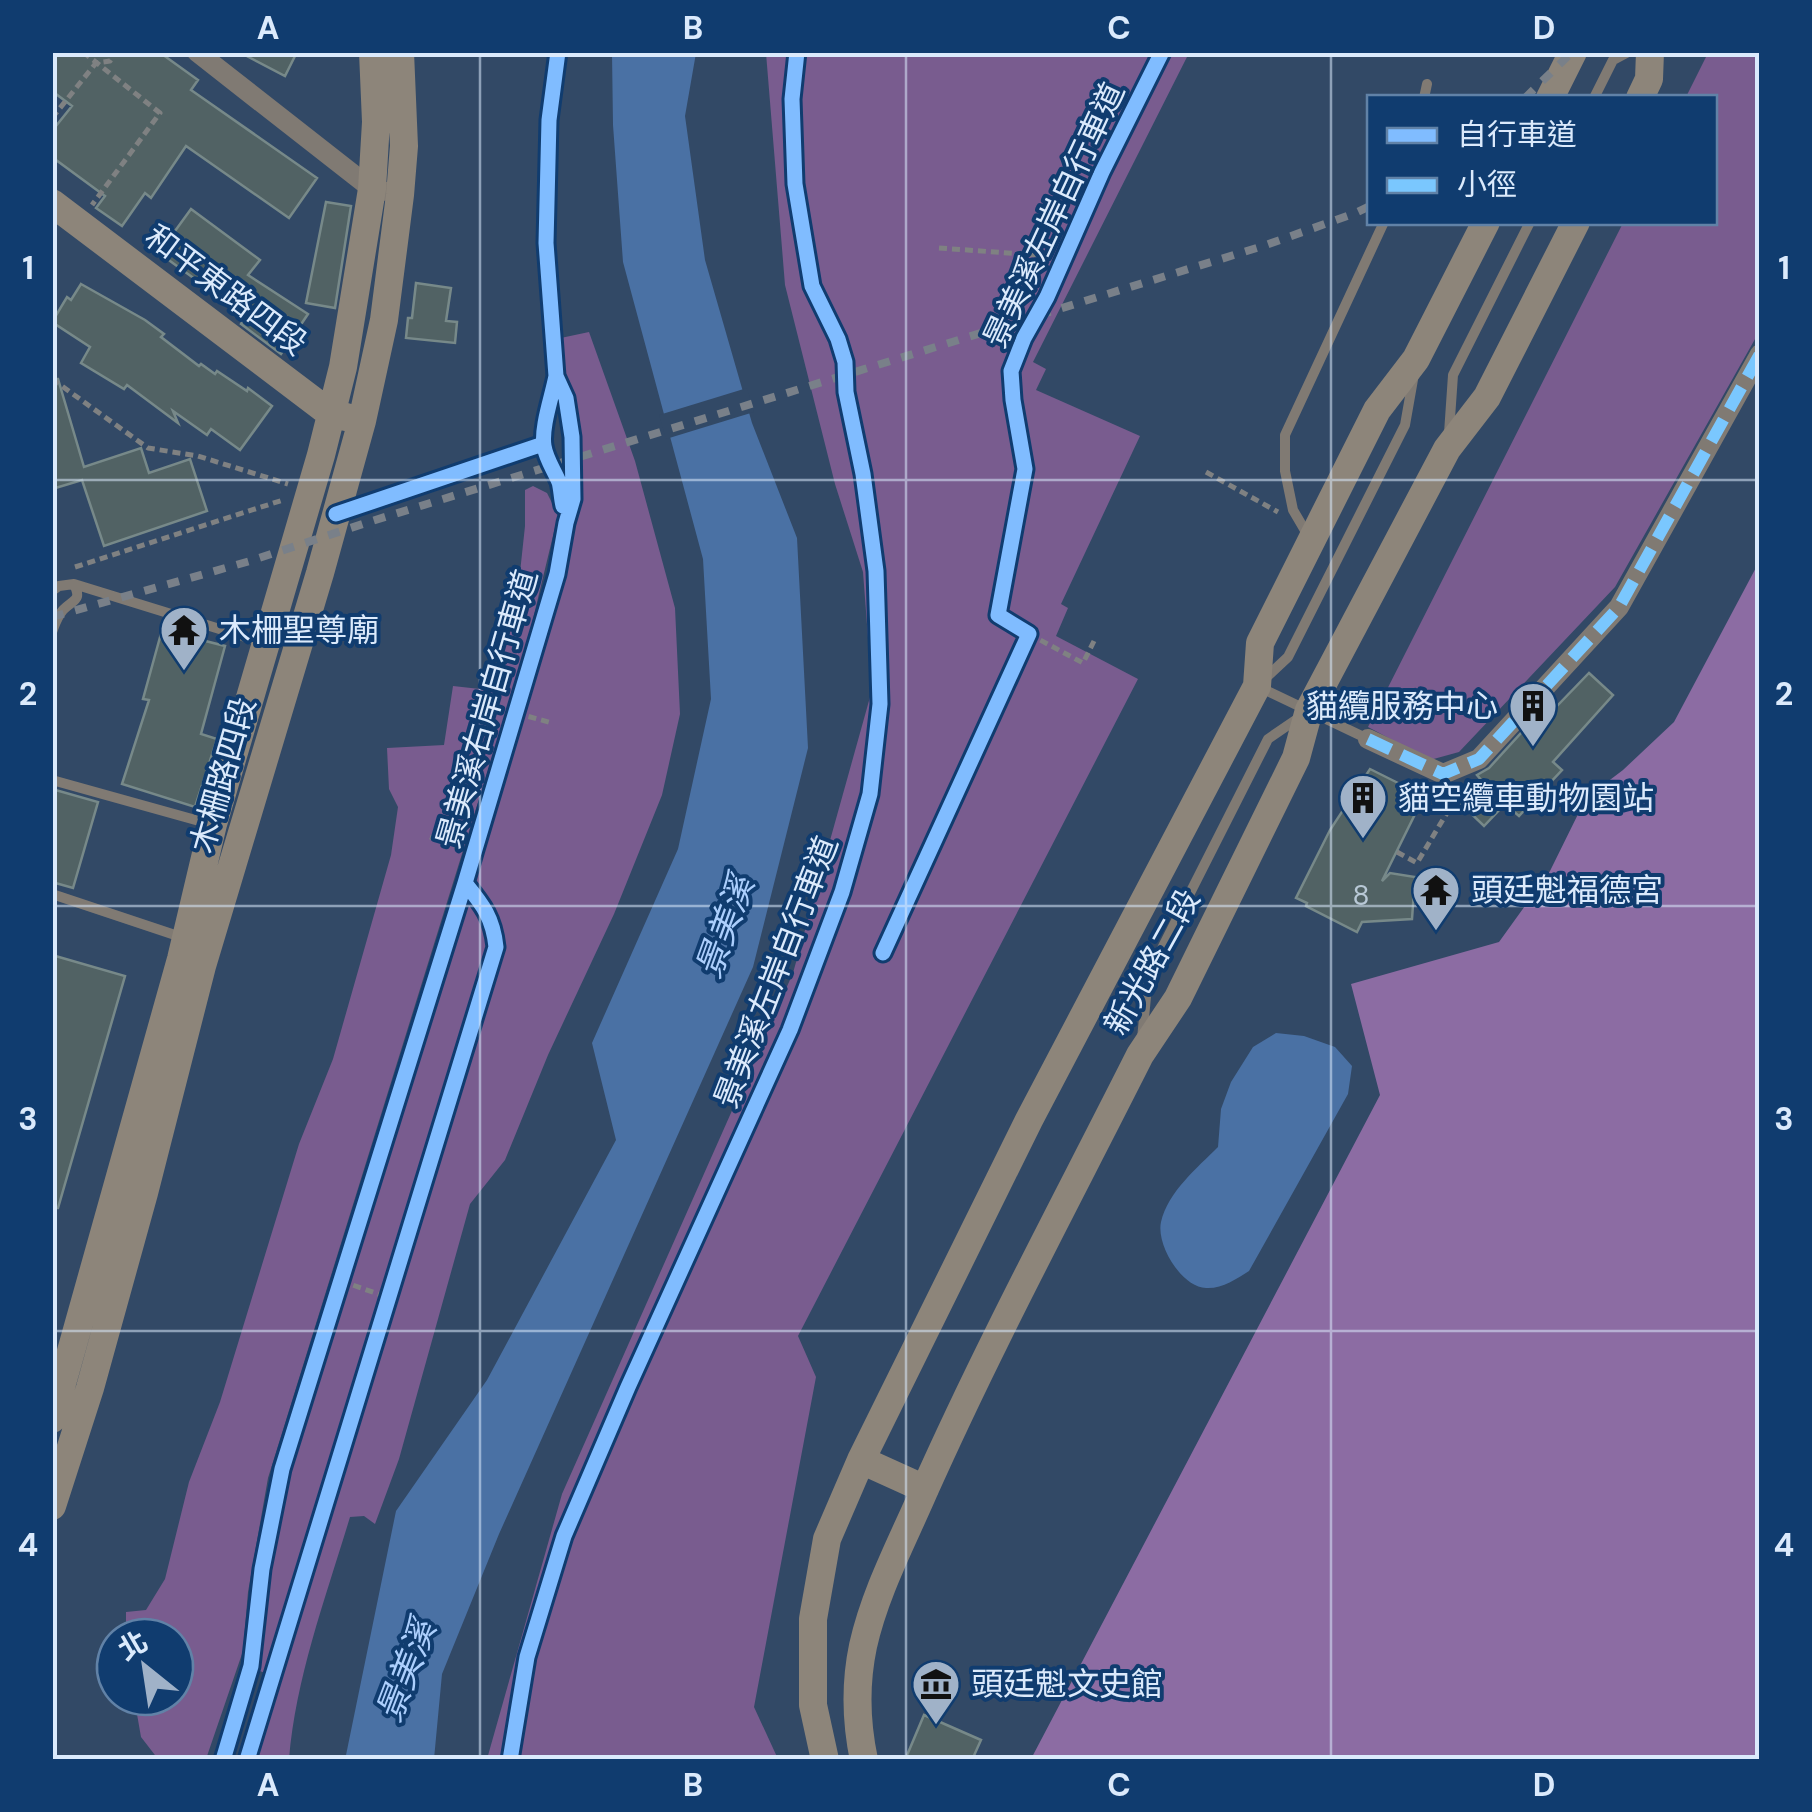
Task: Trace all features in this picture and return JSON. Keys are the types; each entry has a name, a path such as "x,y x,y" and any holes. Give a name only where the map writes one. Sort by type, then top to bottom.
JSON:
{"street":[{"path":"197,52 372,188 400,195"},
{"name":"木柵路四段","path":"52,1506 90,1388 197,985 198,942 214,824 332,414 372,188 376,122 373,52"},
{"name":"木柵路四段","path":"52,1419 198,942 320,573 362,421 384,320 400,195 404,146 400,52"},
{"path":"1552,95 1573,52"},
{"path":"1642,95 1649,80 1650,52"},
{"name":"和平東路四段","path":"52,203 332,414 362,421"},
{"name":"新光路二段","path":"824,1760 813,1706 813,1618 828,1539 861,1460 1029,1120 1258,686 1260,643 1377,410 1416,359 1484,225"},
{"name":"新光路二段","path":"864,1760 856,1693 863,1646 878,1595 952,1428 1140,1055 1178,998 1296,758 1310,710 1447,449 1488,397 1574,225"},
{"path":"1368,739 1443,774 1480,759 1619,607 1760,354"},
{"path":"266,644 295,652"},
{"path":"861,1460 926,1489"}],"lane":[{"path":"1596,95 1613,60 1628,52"},
{"path":"1425,95 1427,84"},
{"path":"1311,542 1293,510 1285,471 1286,435 1383,225"},
{"path":"1447,449 1453,375 1528,225"},
{"path":"1368,739 1258,686 1288,657 1405,425 1416,359"},
{"path":"52,591 74,584 266,644"},
{"path":"52,632 56,612 76,599 78,590 74,584"},
{"path":"52,780 214,824"},
{"path":"52,894 198,942"}],"path":[{"path":"83,52 160,113 83,216"},
{"path":"52,118 96,62 110,61 116,52"},
{"path":"939,248 1061,264"},
{"path":"52,378 148,448 198,456 310,491"},
{"path":"1206,472 1289,518"},
{"path":"63,571 310,491"},
{"path":"1014,624 1082,662 1094,640"},
{"path":"1020,652 1029,634"},
{"path":"513,721 552,723"},
{"path":"1397,852 1418,863 1480,759"},
{"path":"430,837 474,852"},
{"path":"335,1300 347,1262"},
{"path":"384,1317 396,1280"},
{"path":"341,1281 390,1298"}],"shaded area":[{"path":"766,53 1189,53 1033,362 1046,369 1036,390 1140,436 1061,604 1068,608 1056,636 1138,679 798,1336 816,1377 754,1707 778,1759 487,1759 562,1494 793,973 872,690 863,572 835,484 785,285"},
{"path":"1708,53 1759,53 1759,332 1615,587 1459,752 1430,760 1368,727 1622,225 1717,225 1717,95 1687,95"},
{"path":"589,332 635,461 675,608 680,714 662,795 505,1160 470,1204 399,1459 375,1524 364,1516 350,1517 305,1667 289,1759 250,1759 289,1645 340,1468 389,1325 503,941 491,905 476,880 551,627 569,546 556,339"},
{"path":"533,486 547,493 558,515 526,648 268,1478 248,1592 243,1651 206,1759 158,1759 141,1737 138,1717 195,1717 195,1617 126,1617 126,1612 146,1610 165,1579 189,1482 220,1402 299,1144 333,1059 391,855 398,807 389,789 387,748 444,745 453,686 489,690 515,619 525,490"},
{"path":"1759,562 1759,1759 1031,1759 1380,1095 1351,984 1499,942 1550,871 1586,798 1674,722"},
{"path":"472,905 487,927 488,944 468,1020 268,1674 257,1670 289,1474 426,1027 467,907"}],"water":[{"name":"景美溪","path":"612,53 696,53 685,116 705,260 752,423 797,538 808,748 753,967 499,1534 442,1674 434,1759 345,1760 396,1511 487,1380 616,1140 592,1043 678,849 711,699 703,559 623,262"},
{"path":"1276,1033 1304,1036 1335,1047 1352,1066 1348,1094 1249,1271 1218,1287 1197,1286 1172,1263 1162,1241 1161,1222 1177,1191 1218,1147 1221,1109 1231,1082 1253,1047"}],"pier":[{"path":"747,388 754,412 666,439 659,415"}],"building":[{"path":"52,52 159,52 198,80 191,90 317,178 289,218 186,146 151,198 145,193 122,226 96,208 105,196 52,157 52,131 72,106 52,91"},
{"path":"239,52 297,52 285,76"},
{"path":"326,202 351,206 335,308 306,303"},
{"path":"191,209 260,260 248,275 308,314 281,354 241,324 246,316 159,253"},
{"path":"416,283 451,288 446,321 457,322 455,343 406,338"},
{"path":"81,284 145,320 199,366 215,374 217,371 272,406 240,450 211,429 207,435 173,411 178,423 127,385 124,389 81,363 90,347 52,322 67,297 71,300"},
{"path":"52,379 58,379 84,467 141,448 149,473 190,459 207,511 104,546 82,480 52,489"},
{"path":"162,630 225,646 201,734 217,739 195,807 122,784 149,700 143,699"},
{"name":"貓纜服務中心","path":"1589,673 1613,695 1553,762 1562,770 1519,816 1505,804 1484,826 1460,803 1482,781 1477,775 1489,768 1522,732 1528,736"},
{"name":"貓空纜車動物園站","path":"1370,769 1424,796 1382,881 1390,873 1415,877 1412,919 1362,922 1357,932 1296,898 1330,830"},
{"path":"52,789 98,802 73,888 52,882"},
{"path":"52,955 125,976 58,1208 52,1208"},
{"name":"頭廷魁文史館","path":"924,1715 981,1740 972,1760 905,1760"}],"railway":[{"path":"1528,95 1572,52"},
{"path":"52,617 250,561 1263,246 1367,207"}],"marked path":[{"path":"1368,739 1443,774 1479,759 1619,607 1760,354"}],"cycle path":[{"name":"景美溪右岸自行車道","path":"223,1760 251,1666 262,1569 282,1469 465,883 557,574 573,499 572,437 566,398 556,376 546,243 549,120 558,52"},
{"name":"景美溪左岸自行車道","path":"510,1760 527,1657 564,1536 790,1030 842,892 870,794 880,704 876,571 863,474 846,392 845,362 812,286 795,184 792,99 797,52"},
{"name":"景美溪左岸自行車道","path":"883,953 1029,634 998,615 1025,469 1011,371 1162,52"},
{"path":"556,376 543,438 563,506"},
{"path":"336,514 543,444"},
{"path":"247,1760 496,947 486,912 465,883"}],"place":[{"name":"木柵聖尊廟","path":"184,672"},
{"name":"貓纜服務中心","path":"1533,748"},
{"name":"貓空纜車動物園站","path":"1363,840"},
{"name":"頭廷魁福德宮","path":"1436,932"},
{"name":"頭廷魁文史館","path":"936,1726"}]}
